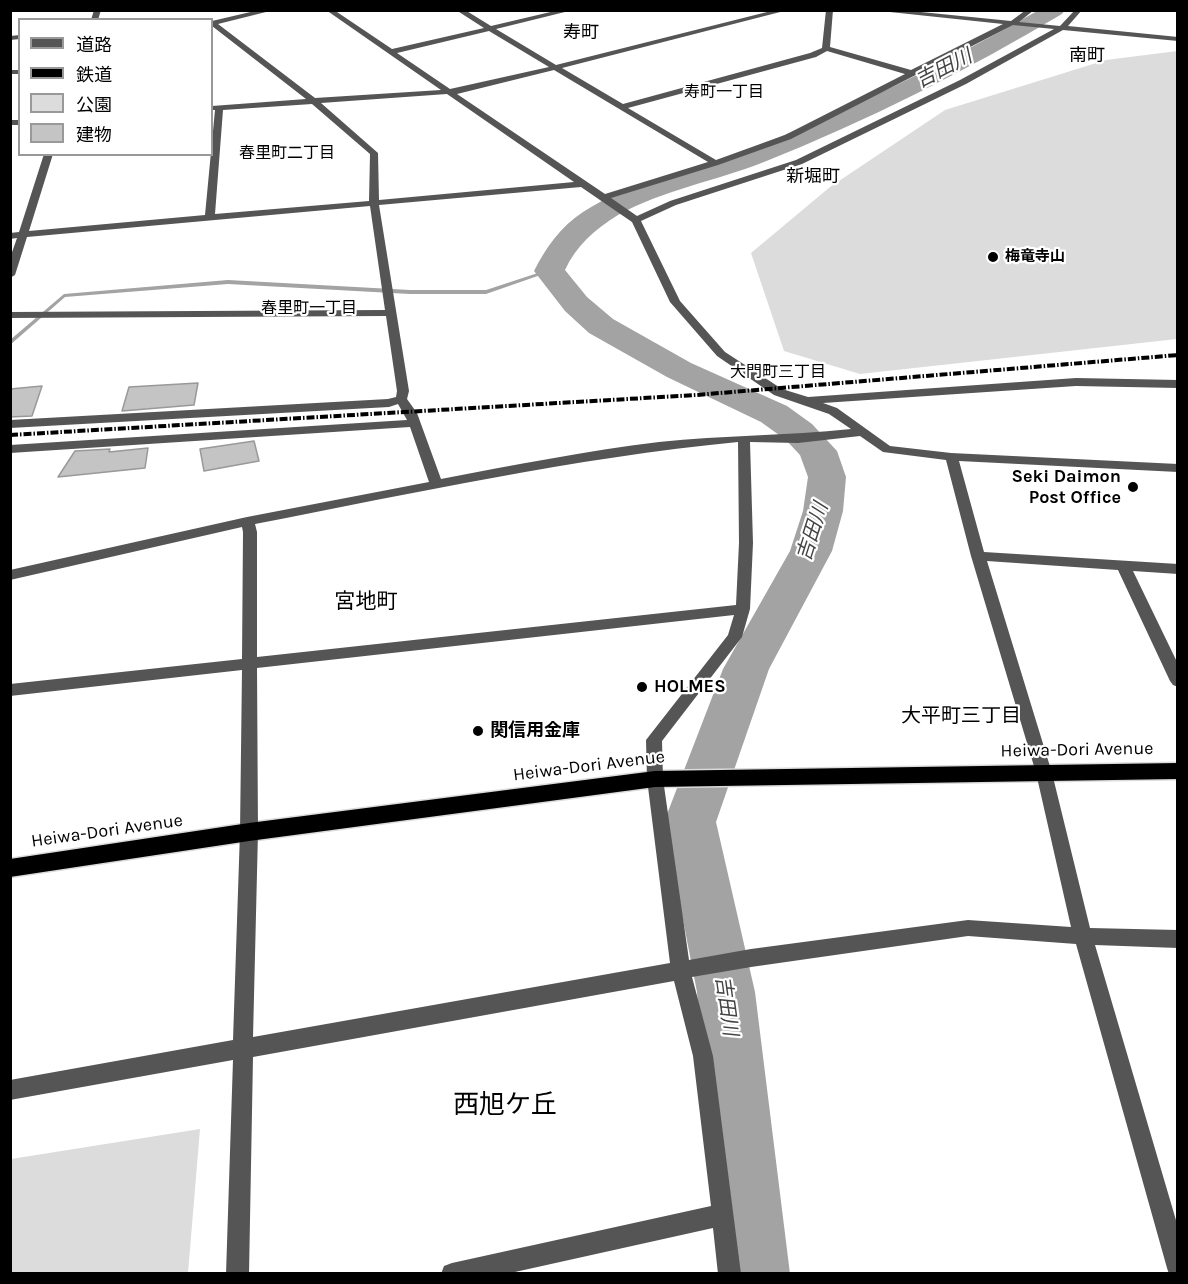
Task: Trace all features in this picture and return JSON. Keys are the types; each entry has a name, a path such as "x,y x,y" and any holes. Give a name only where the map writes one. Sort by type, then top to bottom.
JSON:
{"highway":[{"name":"Heiwa-Dori Avenue","path":"10,868 249,832 655,779 1178,771"}],"street":[{"path":"213,23 272,10"},
{"path":"329,10 633,219 647,240 675,302 704,338 721,354 774,390 833,411 856,434 887,449 951,458 1178,468"},
{"path":"459,10 715,163"},
{"path":"390,52 570,10"},
{"path":"213,152 215,107 461,91 784,10"},
{"path":"826,49 830,10"},
{"path":"874,10 954,14 1017,24 1178,39"},
{"path":"606,201 788,137 987,34 1017,24 1031,10"},
{"path":"633,219 673,202 799,162 963,82 1059,28 1079,10"},
{"path":"10,424 390,403 400,399 403,392 374,204 374,153 311,100 213,24"},
{"path":"622,107 813,55 826,49 911,73"},
{"path":"10,275 48,156"},
{"path":"210,219 213,156"},
{"path":"10,236 583,184"},
{"path":"10,315 391,313"},
{"path":"806,400 1076,382 1178,384"},
{"path":"400,399 411,413 437,485"},
{"path":"10,449 413,423"},
{"path":"10,575 247,520 552,462 658,446 744,438 798,439 856,434"},
{"path":"730,1274 703,1056 655,779 654,740 735,638 743,609 746,543 744,438"},
{"path":"951,458 978,556 1044,773 1083,936 1178,1268"},
{"path":"237,1274 249,832 251,662 250,532 247,520"},
{"path":"978,556 1178,569"},
{"path":"1123,565 1178,681"},
{"path":"10,690 743,609"},
{"path":"10,1089 750,958 968,928 1083,936 1178,939"},
{"path":"452,1274 721,1215"}],"green space":[{"path":"1177,51 1177,339 860,374 784,351 751,253 830,187 945,110 1106,60"},
{"path":"200,1129 188,1273 11,1273 11,1159"}],"building":[{"path":"198,383 194,405 122,411 129,387"},
{"path":"42,386 32,416 10,417 10,389"},
{"path":"254,441 259,461 204,471 200,449"},
{"path":"148,448 145,468 58,477 75,451 110,449 109,452"}],"waterway":[{"name":"吉田川","path":"756,1274 726,992 690,822 746,669 811,551 823,511 827,477 818,451 799,432 774,414 679,370 601,326 576,304 549,271 562,249 585,224 628,199 753,157 830,125 907,90 1055,10"},
{"path":"10,343 64,296 228,282 410,292 486,292 549,271"}],"railway":[{"path":"10,435 696,395 1178,355"}],"place":[{"name":"梅竜寺山","path":"993,257"},
{"name":"Seki Daimon Post Office","path":"1133,487"},
{"name":"HOLMES","path":"642,687"},
{"name":"関信用金庫","path":"478,731"}],"district":[{"name":"寿町","path":"581,33"},
{"name":"南町","path":"1087,56"},
{"name":"寿町一丁目","path":"724,92"},
{"name":"春里町二丁目","path":"287,153"},
{"name":"新堀町","path":"813,177"},
{"name":"春里町一丁目","path":"309,308"},
{"name":"大門町三丁目","path":"778,372"},
{"name":"宮地町","path":"366,602"},
{"name":"大平町三丁目","path":"961,716"},
{"name":"西旭ケ丘","path":"505,1106"}]}
